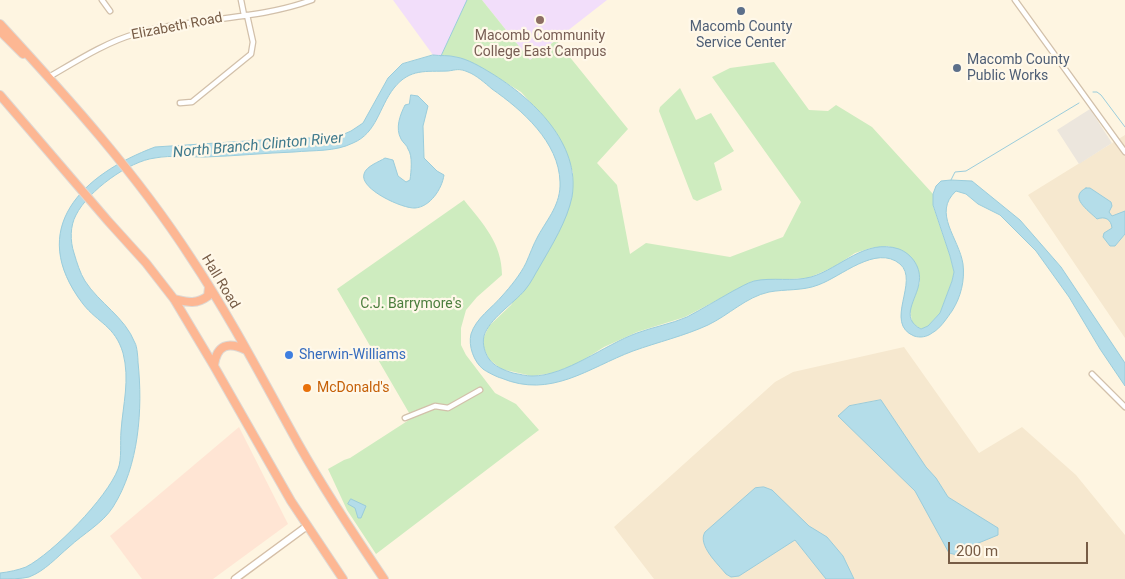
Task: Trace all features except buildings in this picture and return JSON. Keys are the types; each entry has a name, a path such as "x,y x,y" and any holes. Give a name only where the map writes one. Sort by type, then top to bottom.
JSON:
{"highway":[{"name":"Hall Road","path":"0,24 49,77 147,195 207,282 334,504 384,579"},
{"path":"0,31 19,52 33,60"},
{"path":"0,95 108,222 146,263 174,299 307,526 343,579"},
{"path":"174,299 191,303 203,300 208,296 209,292 207,282"},
{"path":"214,366 216,354 222,348 234,345 246,350"}],"street":[{"path":"102,0 110,11"},
{"path":"180,104 192,102 251,54 253,42 241,0"},
{"name":"Elizabeth Road","path":"49,77 111,43 135,34 289,8 312,0"},
{"path":"1015,0 1125,152"},
{"path":"1092,374 1125,407"},
{"path":"405,418 435,406 448,408 480,390"},
{"path":"235,579 307,526"}],"shaded area":[{"name":"Macomb Community College East Campus","path":"393,0 467,0 441,56 433,55"},
{"name":"Macomb Community College East Campus","path":"482,0 607,0 530,60"},
{"path":"1090,109 1112,143 1079,164 1057,130"},
{"path":"1125,135 1125,338 1028,195"},
{"path":"904,347 979,453 1022,427 1076,475 1125,535 1125,579 654,579 614,527 775,382 793,372"},
{"path":"239,427 288,524 213,579 142,579 110,536"}],"green space":[{"path":"467,0 482,0 530,60 556,40 628,129 597,163 617,185 630,254 646,243 730,257 783,237 801,202 712,77 730,68 774,62 809,110 828,111 836,105 872,127 933,194 933,206 954,272 940,313 928,326 921,329 912,323 910,307 920,282 889,246 871,248 855,253 834,267 808,278 753,281 685,317 637,332 604,347 577,364 552,373 532,376 501,369 489,359 483,346 484,337 489,326 511,305 567,211 572,196 573,172 557,134 521,92 482,68 457,57 441,56"},
{"path":"680,88 696,120 711,113 734,151 714,163 722,190 697,201 693,199 659,111 660,107"},
{"name":"C.J. Barrymore's","path":"464,200 490,234 499,253 502,275 477,297 466,310 461,328 461,345 466,355 495,393 516,404 539,430 376,554 347,510 328,469 350,458 412,418 337,289"}],"water":[{"name":"North Branch Clinton River","path":"433,55 453,56 465,60 483,68 507,83 537,109 550,124 569,158 573,177 572,197 563,224 527,287 496,318 483,339 486,354 491,362 500,368 530,376 545,375 558,371 624,338 687,317 751,282 811,277 875,247 899,249 908,254 915,262 920,277 910,314 915,325 921,329 928,326 940,313 954,272 933,205 933,194 936,186 941,181 951,180 972,181 1020,220 1061,267 1125,363 1125,386 1069,297 1036,251 1000,215 978,204 966,194 956,191 949,199 946,208 949,226 961,254 963,264 962,288 958,300 948,317 938,329 928,335 916,337 905,330 901,312 906,281 905,271 900,264 891,259 880,258 859,264 812,287 761,294 708,325 633,351 569,379 536,385 519,384 498,377 484,370 477,362 471,349 471,334 477,323 518,276 526,263 536,239 550,217 560,190 558,167 546,141 537,128 515,107 477,77 460,70 419,72 406,77 394,88 373,126 361,139 346,146 324,150 216,157 155,158 145,160 122,171 99,187 90,196 74,219 71,239 83,278 97,296 125,325 136,347 140,399 134,455 122,491 109,513 46,568 29,577 0,579 0,573 26,567 37,560 78,524 103,495 119,465 126,382 125,363 120,344 111,331 83,304 66,277 60,251 61,228 70,207 85,189 105,172 129,158 155,147 293,138 335,138 363,123 388,78 402,64"},
{"path":"411,95 418,96 428,106 423,126 424,158 444,175 441,186 430,201 415,208 392,202 375,192 364,180 365,171 385,158 393,160 398,176 406,182 410,180 411,156 399,135 398,126 401,113 405,105 409,104"},
{"path":"1086,188 1090,188 1111,202 1112,206 1109,212 1112,216 1125,211 1125,234 1115,246 1110,246 1103,237 1104,233 1112,228 1109,220 1105,218 1097,219 1081,204 1079,195"},
{"path":"881,400 948,497 998,528 998,535 961,549 957,555 949,553 915,491 838,416 849,406"},
{"path":"764,487 772,490 809,526 827,537 843,556 854,579 826,579 795,540 739,576 731,577 726,574 706,548 703,537 705,532 755,488"},
{"path":"351,499 366,506 361,518 358,518 355,508 348,504"}],"waterway":[{"path":"441,56 467,0"},
{"path":"1093,92 1101,95 1125,127"},
{"path":"951,180 955,172 966,171 1079,103"}],"place":[{"name":"Macomb County Service Center","path":"741,11"},
{"name":"Macomb Community College East Campus","path":"540,20"},
{"name":"Macomb County Public Works","path":"957,68"},
{"name":"Sherwin-Williams","path":"289,355"},
{"name":"McDonald's","path":"307,388"}]}
